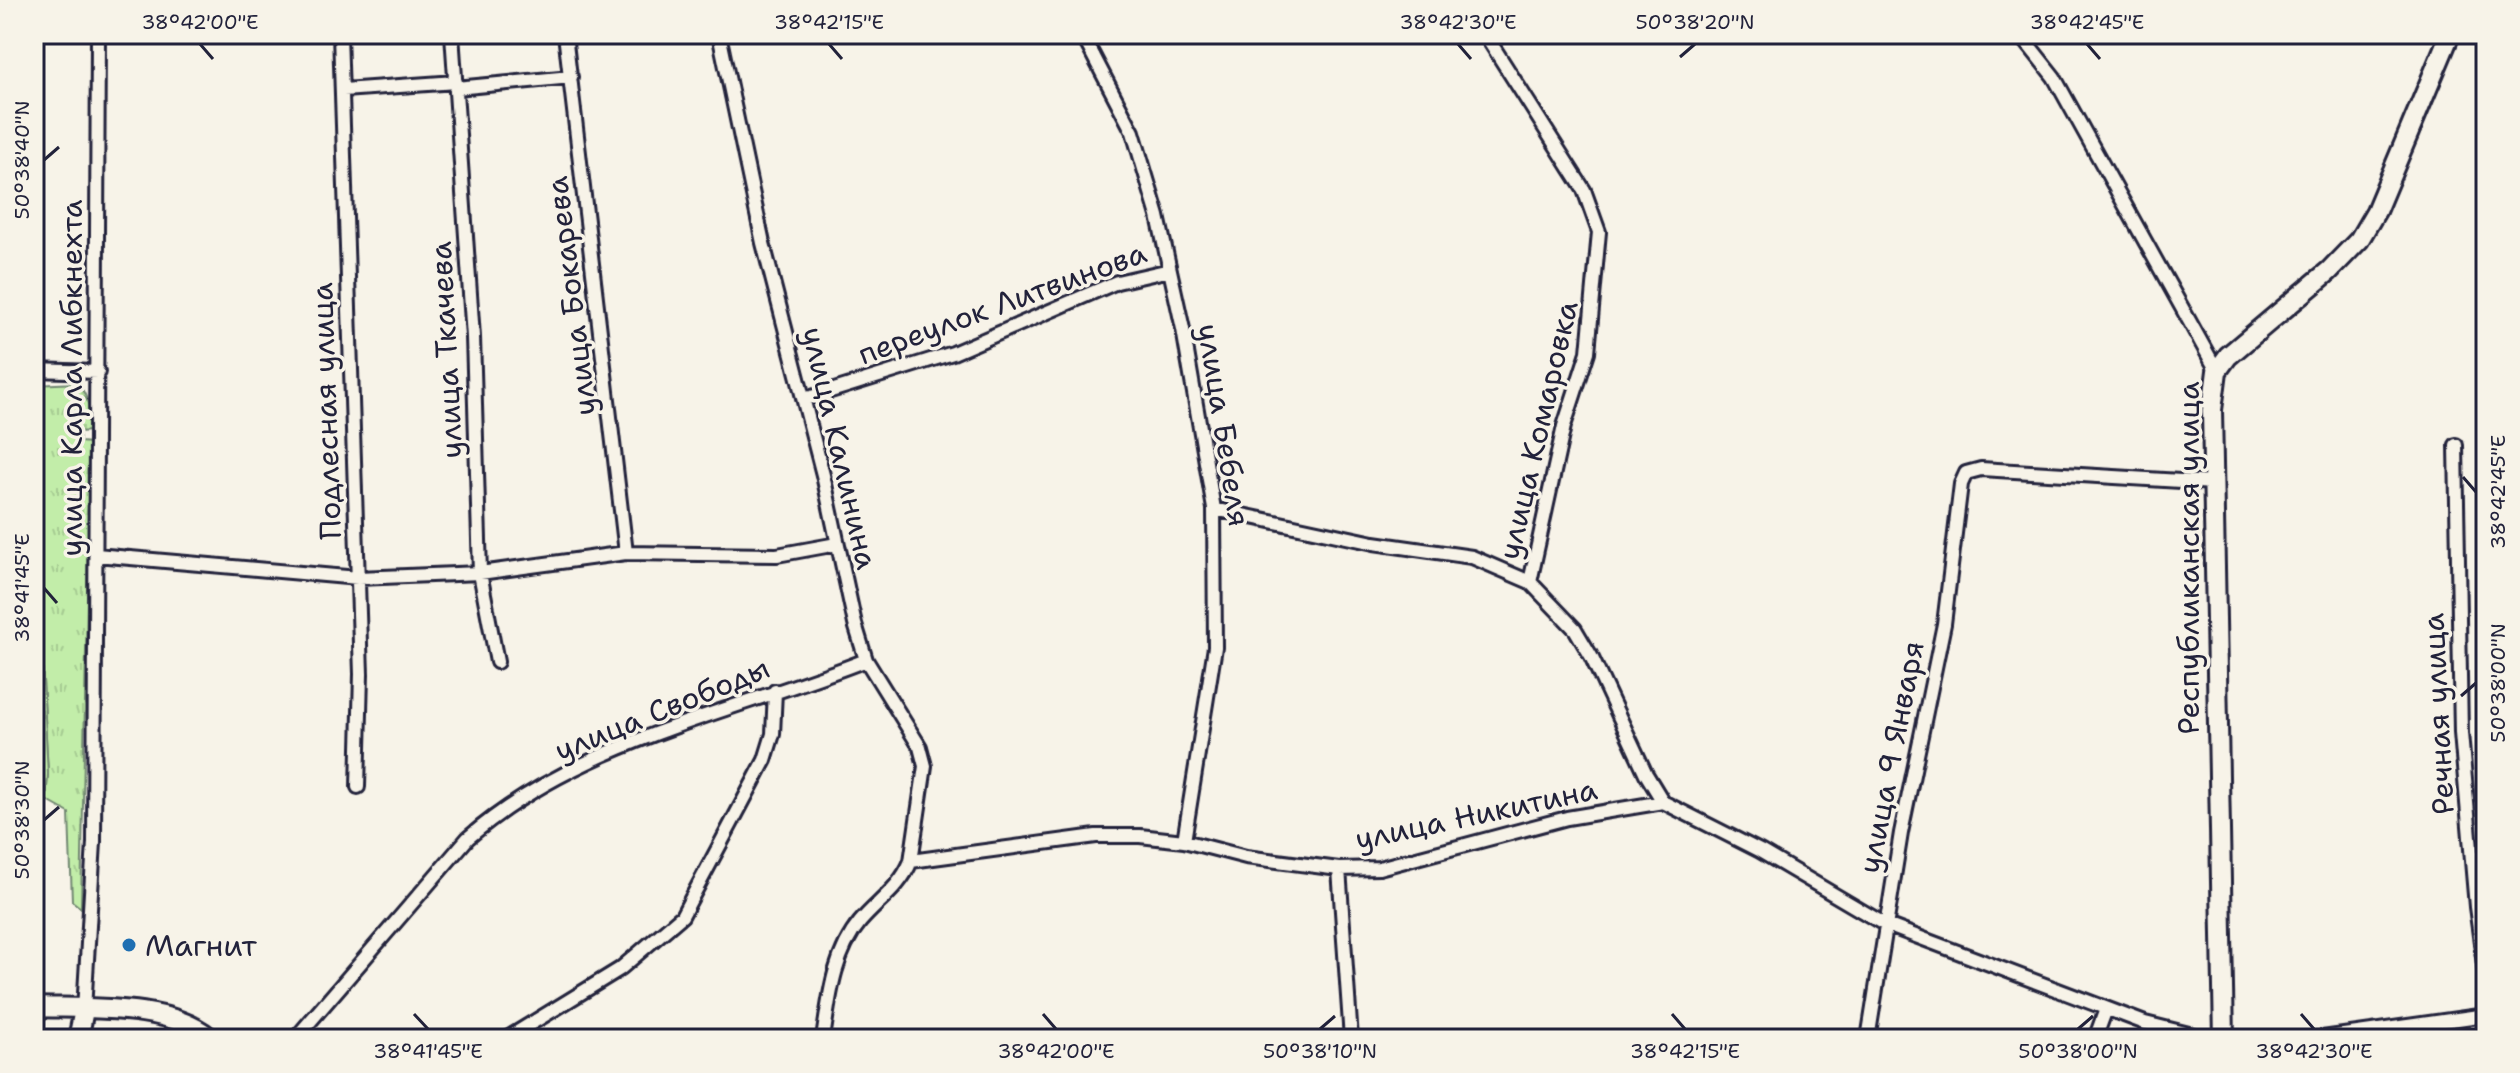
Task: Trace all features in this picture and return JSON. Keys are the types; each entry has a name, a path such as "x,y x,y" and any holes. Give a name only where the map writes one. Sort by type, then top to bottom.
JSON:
{"street":[{"name":"улица Карла Либкнехта","path":"84,1010 89,971 94,842 98,34"},
{"name":"Подлесная улица","path":"340,34 347,335 361,674 358,787"},
{"name":"улица Ткачева","path":"452,34 473,337 480,573 497,662"},
{"name":"улица Бокарева","path":"565,34 626,553"},
{"name":"улица Калинина","path":"719,34 763,243 805,399 866,660 920,747 925,766 911,861"},
{"name":"улица Бебеля","path":"1082,34 1133,132 1170,270 1214,509 1215,647 1184,841"},
{"name":"улица Комаровка","path":"1485,34 1584,190 1599,232 1588,352 1564,426 1530,582"},
{"name":"Республиканская улица","path":"2020,34 2054,77 2217,371 2212,410 2224,1039"},
{"path":"2217,371 2228,356 2329,271 2359,240 2376,211 2450,34"},
{"path":"343,90 571,77"},
{"name":"переулок Литвинова","path":"805,399 953,353 1117,282 1170,270"},
{"path":"34,370 98,372"},
{"name":"Речная улица","path":"2456,445 2461,733 2476,907 2486,979"},
{"name":"улица 9 Января","path":"1868,1039 1884,924 1944,624 1961,484 1966,473 1981,469 2214,483"},
{"path":"1214,509 1374,543 1472,557 1530,582 1575,629 1663,802 1760,851 1884,924 2145,1023 2209,1039"},
{"path":"96,555 358,578 480,573 626,553 777,555 837,544"},
{"name":"улица Свободы","path":"295,1039 468,838 499,811 536,789 642,739 866,660"},
{"path":"506,1039 620,969 682,916 765,760 773,734 775,691"},
{"name":"улица Никитина","path":"911,861 1096,836 1140,836 1184,841 1246,857 1339,869 1379,868 1567,818 1663,802"},
{"path":"823,1039 840,953 859,923 904,877 911,861"},
{"path":"1339,869 1351,1039"},
{"path":"34,1007 167,1017 184,1022 211,1039"},
{"path":"2095,1039 2106,1009"},
{"path":"78,1039 84,1010"},
{"path":"2315,1039 2486,1015"}],"green space":[{"path":"78,383 87,400 90,424 90,431 79,432 80,442 90,443 81,908 72,901 69,813 46,800 48,774 34,512 34,385"},
{"path":"34,512 48,774 44,824 34,824"}],"place":[{"name":"Магнит","path":"129,945"}]}
